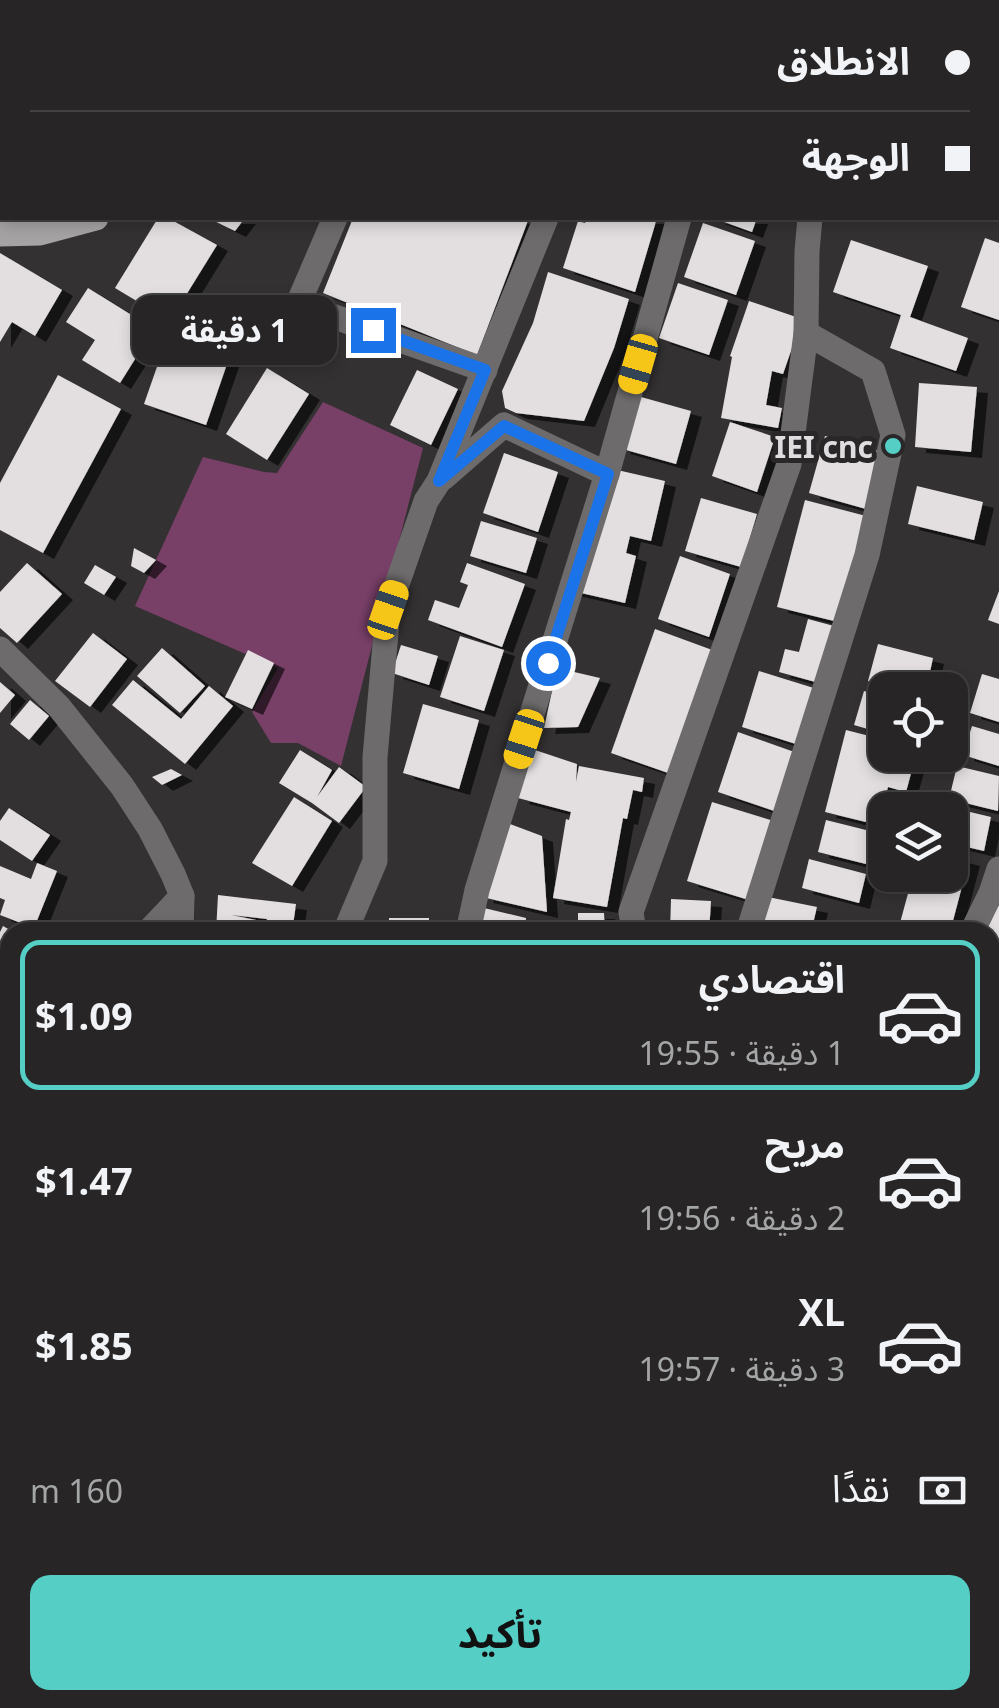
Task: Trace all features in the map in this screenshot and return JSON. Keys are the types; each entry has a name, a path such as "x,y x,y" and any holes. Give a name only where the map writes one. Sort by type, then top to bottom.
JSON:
{"main road":[{"path":"0,234 40,233 89,220"}],"street":[{"path":"335,220 298,304 485,370"},
{"path":"349,922 375,861 375,757 388,610 426,501 439,481 545,220"},
{"path":"470,922 476,890 608,474 678,220"},
{"path":"632,922 631,912 789,464 806,333 810,220"},
{"path":"751,922 867,555 894,434 874,371 806,333"},
{"path":"439,481 504,426 608,474"},
{"path":"0,650 58,706 122,786 174,874 182,896 181,922"},
{"path":"977,922 996,886"},
{"path":"157,922 182,896"}],"shaded area":[{"path":"323,402 423,448 341,766 298,743 271,743 252,712 278,668 135,606 203,457 277,473"}],"building":[{"path":"157,220 172,220 217,245 170,321 115,288"},
{"path":"212,220 243,220 235,231"},
{"path":"352,220 528,220 477,355 323,293"},
{"path":"656,220 635,292 563,268 578,221"},
{"path":"719,220 756,220 752,232"},
{"path":"703,223 755,241 736,295 684,277"},
{"path":"985,238 999,243 999,320 961,307"},
{"path":"851,240 928,266 910,317 968,338 956,371 890,348 901,315 833,292"},
{"path":"0,253 62,290 35,336 12,322 0,342"},
{"path":"548,272 629,299 584,421 516,413 505,408 502,391 533,323"},
{"path":"678,283 728,300 709,355 659,338"},
{"path":"88,288 154,329 120,383 82,360 95,340 66,322"},
{"path":"749,301 802,319 783,374 772,371 766,405 782,408 778,428 721,418 730,356"},
{"path":"166,341 228,361 206,425 144,404"},
{"path":"267,368 309,394 267,460 226,434"},
{"path":"417,370 458,389 431,445 390,425"},
{"path":"58,375 121,409 43,553 0,530 0,483"},
{"path":"919,383 977,387 971,452 915,447"},
{"path":"634,395 691,411 676,464 619,448"},
{"path":"730,422 775,437 757,492 712,476"},
{"path":"825,436 882,452 866,509 809,493"},
{"path":"504,453 558,472 538,532 483,513"},
{"path":"600,466 665,481 651,541 630,536 626,553 636,556 625,603 568,590"},
{"path":"917,486 983,502 974,540 908,524"},
{"path":"701,498 757,514 741,567 685,551"},
{"path":"805,500 866,516 838,622 777,607"},
{"path":"481,521 537,538 526,573 470,556"},
{"path":"134,548 156,560 144,573 131,566"},
{"path":"680,556 730,574 709,637 658,619"},
{"path":"27,563 62,594 17,643 0,628 0,592"},
{"path":"467,563 525,584 502,647 428,620 435,600 459,608 468,585 460,582"},
{"path":"95,565 116,577 104,595 84,583"},
{"path":"999,591 999,624 988,620"},
{"path":"808,619 834,626 819,683 779,672 785,649 799,652"},
{"path":"655,629 715,651 671,774 611,753"},
{"path":"93,633 127,659 90,707 55,681"},
{"path":"460,636 504,650 484,711 440,697"},
{"path":"878,644 933,658 930,672 870,672"},
{"path":"401,645 438,656 429,685 392,673"},
{"path":"162,648 205,686 180,713 137,676"},
{"path":"248,650 274,663 252,709 225,697"},
{"path":"557,668 600,678 578,727 544,728"},
{"path":"759,671 817,689 799,745 742,727"},
{"path":"982,674 999,679 999,722 970,713"},
{"path":"133,680 181,719 209,686 233,706 185,764 112,705"},
{"path":"0,682 15,695 0,713"},
{"path":"864,691 868,692 868,729 854,725"},
{"path":"30,700 49,716 29,740 10,724"},
{"path":"423,704 479,720 459,789 403,773"},
{"path":"972,726 999,734 999,766 968,757"},
{"path":"846,730 868,736 868,772 911,772 906,792 888,787 887,792 868,792 868,823 825,812"},
{"path":"738,732 800,754 780,813 718,792"},
{"path":"532,749 577,764 576,782 579,766 644,778 642,792 633,790 627,819 623,818 607,907 553,898 566,819 569,820 571,812 518,798"},
{"path":"300,750 332,770 317,797 339,767 366,787 339,823 279,783"},
{"path":"171,769 182,775 162,785 152,777"},
{"path":"968,769 999,776 998,811 968,804 968,792 951,792 956,772 968,772"},
{"path":"294,797 332,821 292,886 252,863"},
{"path":"712,802 777,822 752,901 687,881"},
{"path":"9,808 50,835 32,861 0,840 0,821"},
{"path":"968,812 991,817 984,851 968,847"},
{"path":"826,820 868,830 866,864 818,852"},
{"path":"510,824 542,836 547,912 482,897"},
{"path":"809,859 866,874 859,903 802,888"},
{"path":"37,863 57,871 36,922 18,922 0,915 5,900 0,898 0,866 31,879"},
{"path":"908,892 961,892 953,922 900,922"},
{"path":"218,895 296,904 293,922 231,915 261,922 217,922"},
{"path":"768,897 817,907 813,922 763,922"},
{"path":"671,899 711,901 710,922 670,922"},
{"path":"990,904 999,906 999,922 986,922"},
{"path":"484,908 526,918 526,922 482,922"},
{"path":"578,913 604,913 604,922 578,922"},
{"path":"389,918 429,918 429,922 389,922"}],"place":[{"name":"IEI cnc","path":"893,446"}],"route":[{"path":"373,330 485,370 439,481 504,426 608,474 548,663"}]}
